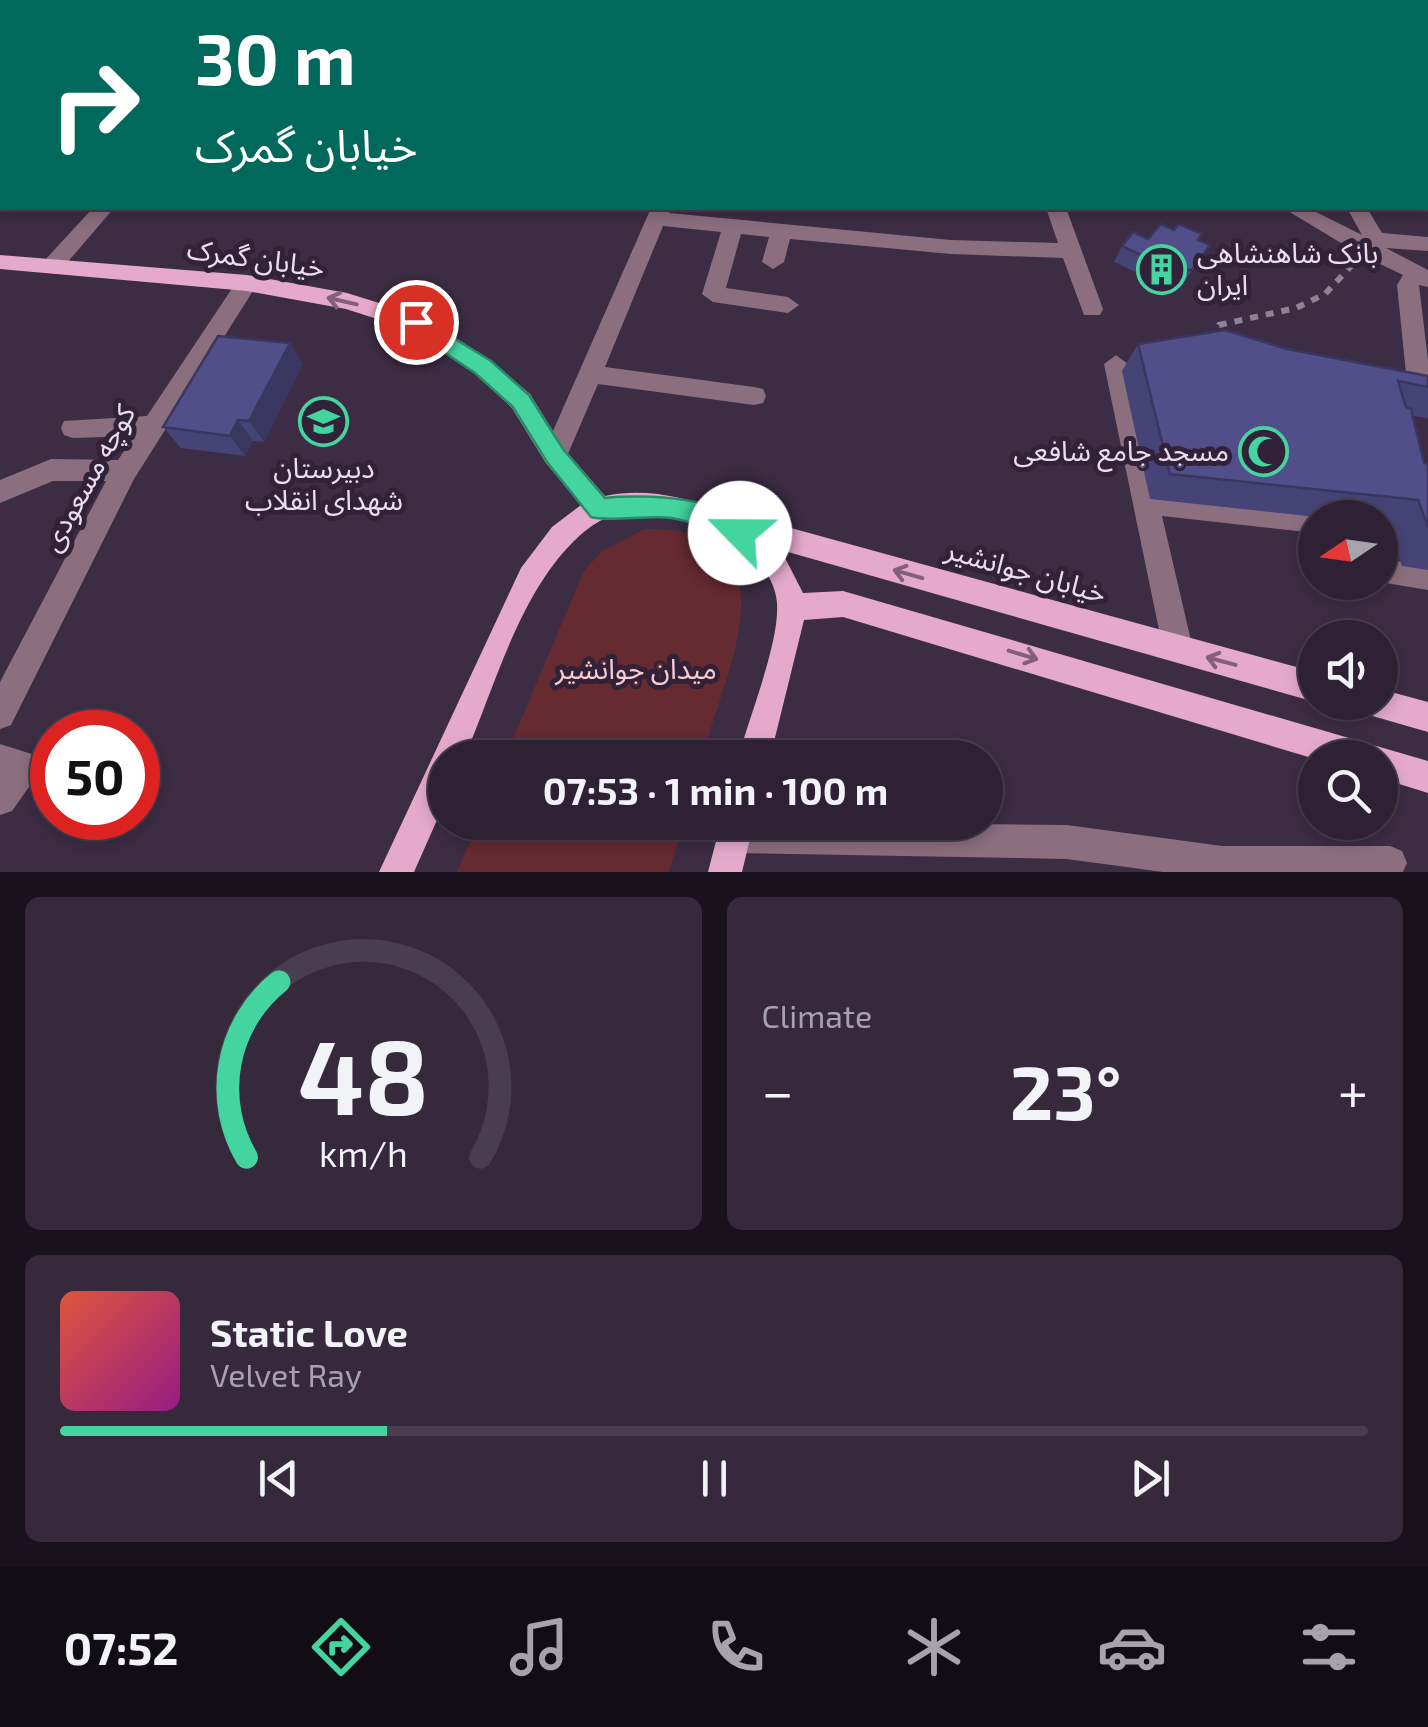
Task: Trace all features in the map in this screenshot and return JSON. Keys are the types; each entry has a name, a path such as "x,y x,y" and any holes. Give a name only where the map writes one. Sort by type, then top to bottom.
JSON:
{"main road":[{"name":"خیابان گمرک","path":"0,262 248,283 347,301 416,322 483,367 521,401 555,456 600,509"},
{"path":"456,740 527,585 560,536 600,509 637,504 676,508 718,520 762,546 782,573 792,607 759,740"},
{"name":"خیابان جوانشیر","path":"718,520 1298,681"},
{"path":"792,607 844,604 1303,740"},
{"path":"1398,709 1428,718"},
{"path":"1398,768 1428,777"},
{"path":"396,872 428,802"},
{"path":"726,872 734,840"}],"street":[{"path":"52,266 102,210"},
{"path":"1057,210 1092,310"},
{"path":"1297,210 1372,245 1422,276 1408,285 1421,403"},
{"path":"1359,210 1372,245"},
{"path":"555,456 659,214 733,227 951,247 1072,250"},
{"path":"733,227 713,294 788,305"},
{"path":"772,262 781,232"},
{"path":"1372,245 1428,244"},
{"name":"کوچه مسعودی","path":"0,714 124,471 248,283"},
{"path":"1116,364 1178,649"},
{"path":"590,374 754,396"},
{"path":"73,428 152,426"},
{"path":"0,492 51,470 124,471"},
{"path":"1146,503 1298,519"},
{"path":"1398,574 1428,578"},
{"path":"0,799 14,763"},
{"path":"1003,840 1067,842 1222,862 1390,862"}],"path":[{"path":"1209,349 1219,325 1296,308 1325,294 1372,245"}],"green space":[{"name":"میدان جوانشیر","path":"645,529 693,535 723,551 738,577 741,609 736,645 707,740 512,740 584,571 602,551"},
{"path":"470,840 678,840 669,872 457,872"}],"building":[{"path":"1161,224 1174,230 1179,224 1202,234 1198,240 1210,245 1191,271 1175,263 1170,269 1122,246 1133,232 1148,239"},
{"name":"مسجد جامع شافعی","path":"1225,330 1287,349 1428,376 1428,387 1398,381 1406,407 1411,409 1424,463 1428,464 1428,527 1418,500 1170,474 1138,344"},
{"path":"218,336 290,343 249,421 238,420 230,436 163,427"}],"place":[{"name":"بانک شاهنشاهی ایران","path":"1162,269"},
{"name":"دبیرستان شهدای انقلاب","path":"324,421"},
{"name":"مسجد جامع شافعی","path":"1264,451"}],"route":[{"path":"416,322 483,367 521,401 555,456 600,509 637,504 676,508 718,520 740,533"}]}
